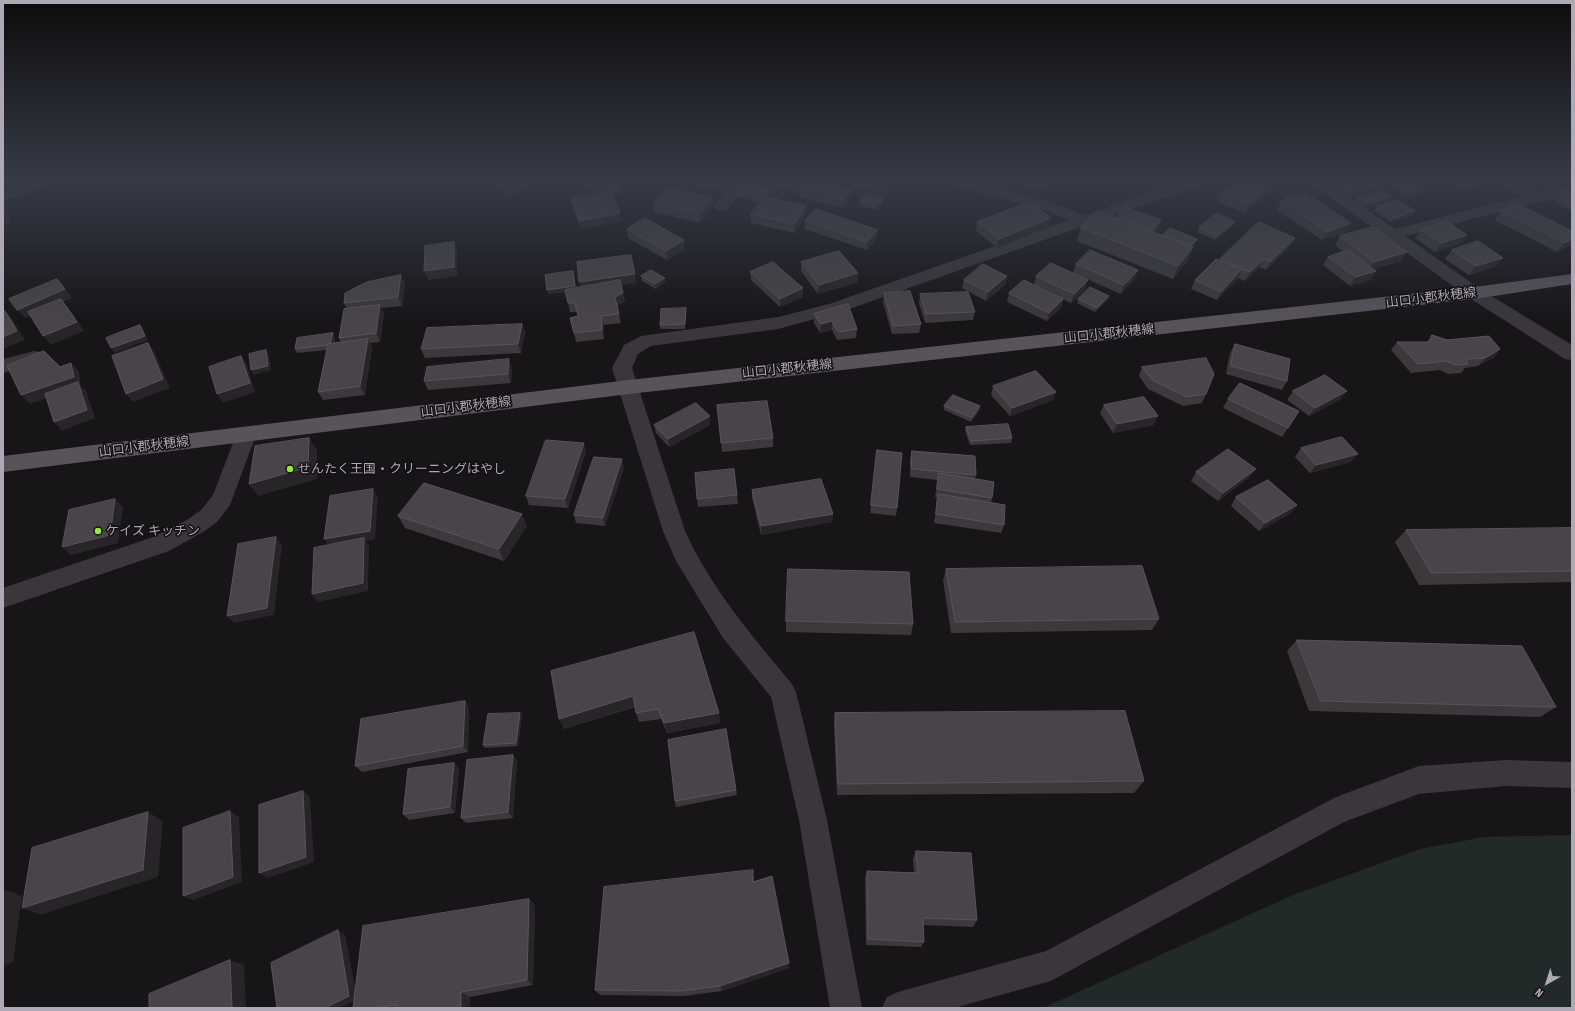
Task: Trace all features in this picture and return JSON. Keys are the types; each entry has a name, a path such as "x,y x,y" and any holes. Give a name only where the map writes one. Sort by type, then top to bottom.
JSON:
{"main road":[{"name":"山口小郡秋穂線","path":"3,464 629,387 1474,293 1572,279"}],"street":[{"path":"846,1008 813,820 783,692 732,630 684,554 674,531 622,368 626,355 633,346 648,340 778,323 835,308 1062,228"},
{"path":"1382,228 1474,293 1572,354"},
{"path":"1391,235 1417,228"},
{"path":"3,366 34,357"},
{"path":"3,598 161,544 204,520 222,499 246,435"},
{"path":"898,1008 1051,965 1336,811 1419,780 1506,773 1572,774"}],"shaded area":[{"path":"1572,835 1572,1008 1043,1008 1293,895 1420,849 1484,837"}],"building":[{"path":"663,228 684,240 666,251 627,229"},
{"path":"826,228 873,228 878,230 867,242"},
{"path":"985,228 1026,228 999,239"},
{"path":"1081,228 1143,228 1193,247 1178,266"},
{"path":"1144,228 1154,228 1152,231"},
{"path":"1170,228 1197,239 1191,246 1163,235"},
{"path":"1201,228 1227,228 1217,236"},
{"path":"1252,228 1273,228 1295,238 1270,262 1264,259 1250,272 1242,269 1221,292 1195,280 1216,259 1239,268 1220,259"},
{"path":"1321,228 1337,228 1327,232"},
{"path":"1369,228 1375,228 1407,252 1374,262 1340,236"},
{"path":"1426,228 1457,228 1467,235 1441,243 1421,230"},
{"path":"1535,228 1566,228 1572,231 1572,239 1564,243"},
{"path":"1478,241 1503,258 1476,266 1452,250"},
{"path":"454,242 454,267 424,271 425,246"},
{"path":"1090,250 1138,270 1124,285 1076,264"},
{"path":"1348,250 1376,271 1356,277 1328,257"},
{"path":"839,251 858,273 819,285 801,262"},
{"path":"631,255 635,274 579,282 577,262"},
{"path":"773,262 803,288 780,299 750,272"},
{"path":"1051,263 1088,280 1074,294 1036,276"},
{"path":"983,264 1007,276 988,292 964,280"},
{"path":"651,270 665,278 655,284 641,276"},
{"path":"573,271 575,286 547,290 545,275"},
{"path":"401,275 398,297 344,303 345,293 367,282"},
{"path":"57,279 65,289 17,310 9,299"},
{"path":"620,280 623,293 615,297 619,314 602,316 602,330 574,333 570,318 578,316 575,303 568,303 565,290"},
{"path":"1024,280 1063,299 1049,313 1009,293"},
{"path":"1090,287 1109,296 1097,308 1078,299"},
{"path":"910,291 921,324 893,326 884,293"},
{"path":"968,292 975,312 926,314 920,294"},
{"path":"61,299 77,322 43,336 28,312"},
{"path":"848,304 857,329 838,332 832,321 821,324 814,314"},
{"path":"380,305 376,333 339,338 344,309"},
{"path":"686,308 685,324 660,325 661,309"},
{"path":"5,311 17,331 3,337 3,312"},
{"path":"522,324 518,344 421,349 427,328"},
{"path":"140,325 145,336 111,348 106,338"},
{"path":"333,333 330,344 328,345 295,349 297,338"},
{"path":"1432,335 1447,340 1489,336 1500,349 1485,358 1466,359 1468,364 1455,365 1447,361 1418,364 1397,342 1429,342"},
{"path":"368,339 360,386 318,392 328,344"},
{"path":"148,343 163,379 126,394 112,356"},
{"path":"1235,344 1290,359 1287,381 1231,366"},
{"path":"266,350 268,366 251,370 249,354"},
{"path":"44,351 60,367 71,363 74,377 21,395 7,366"},
{"path":"241,356 250,383 217,394 209,367"},
{"path":"1206,358 1214,374 1206,394 1187,397 1152,380 1142,367"},
{"path":"509,359 508,374 424,381 427,367"},
{"path":"1036,371 1056,392 1012,408 993,386"},
{"path":"1325,375 1347,391 1315,408 1293,391"},
{"path":"78,382 87,410 54,422 45,394"},
{"path":"1240,383 1299,411 1288,428 1228,399"},
{"path":"953,395 980,406 972,418 944,406"},
{"path":"1144,397 1158,416 1117,424 1104,405"},
{"path":"767,401 773,438 721,443 717,405"},
{"path":"696,403 710,416 668,439 654,425"},
{"path":"1008,424 1012,438 971,441 966,427"},
{"path":"1342,437 1358,454 1316,465 1301,448"},
{"path":"309,438 308,467 249,484 255,446"},
{"path":"546,440 584,443 565,499 526,496"},
{"path":"1228,449 1256,469 1223,493 1196,472"},
{"path":"877,450 902,453 897,508 871,505"},
{"path":"912,451 975,456 976,475 912,469"},
{"path":"594,457 622,459 603,518 574,515"},
{"path":"734,469 737,495 697,499 695,473"},
{"path":"939,473 994,482 992,498 937,489"},
{"path":"821,479 833,514 761,526 752,490"},
{"path":"1268,480 1297,505 1265,523 1236,497"},
{"path":"424,483 522,514 499,549 398,516"},
{"path":"373,489 370,531 324,539 330,496"},
{"path":"938,494 1005,505 1004,525 936,514"},
{"path":"115,499 110,535 62,547 69,510"},
{"path":"1572,528 1572,571 1431,573 1406,530"},
{"path":"276,537 267,608 227,616 238,544"},
{"path":"364,538 363,583 312,594 314,548"},
{"path":"1142,566 1159,619 955,622 946,569"},
{"path":"788,569 909,572 913,624 786,621"},
{"path":"694,632 719,713 664,723 658,709 636,713 633,696 559,719 551,671"},
{"path":"1297,640 1522,646 1556,707 1321,701"},
{"path":"465,701 463,746 355,766 361,719"},
{"path":"1125,711 1144,781 838,784 835,713"},
{"path":"520,713 516,743 483,745 488,714"},
{"path":"726,729 736,790 675,801 668,740"},
{"path":"513,755 508,812 461,818 467,760"},
{"path":"454,763 450,807 403,814 408,769"},
{"path":"303,791 306,857 259,873 259,805"},
{"path":"230,811 233,877 183,896 183,828"},
{"path":"148,812 143,870 22,908 32,848"},
{"path":"916,851 971,853 977,920 923,918 924,942 868,939 867,871 918,873"},
{"path":"753,870 753,882 772,876 789,963 720,986 681,991 595,990 604,887"},
{"path":"529,899 527,980 461,992 461,1008 396,1008 396,1005 372,1008 353,1008 363,926"},
{"path":"338,930 349,996 325,1008 277,1008 271,963"},
{"path":"230,960 232,1008 149,1008 149,994"}],"place":[{"name":"せんたく王国・クリーニングはやし","path":"290,469"},
{"name":"ケイズ キッチン","path":"98,531"}]}
